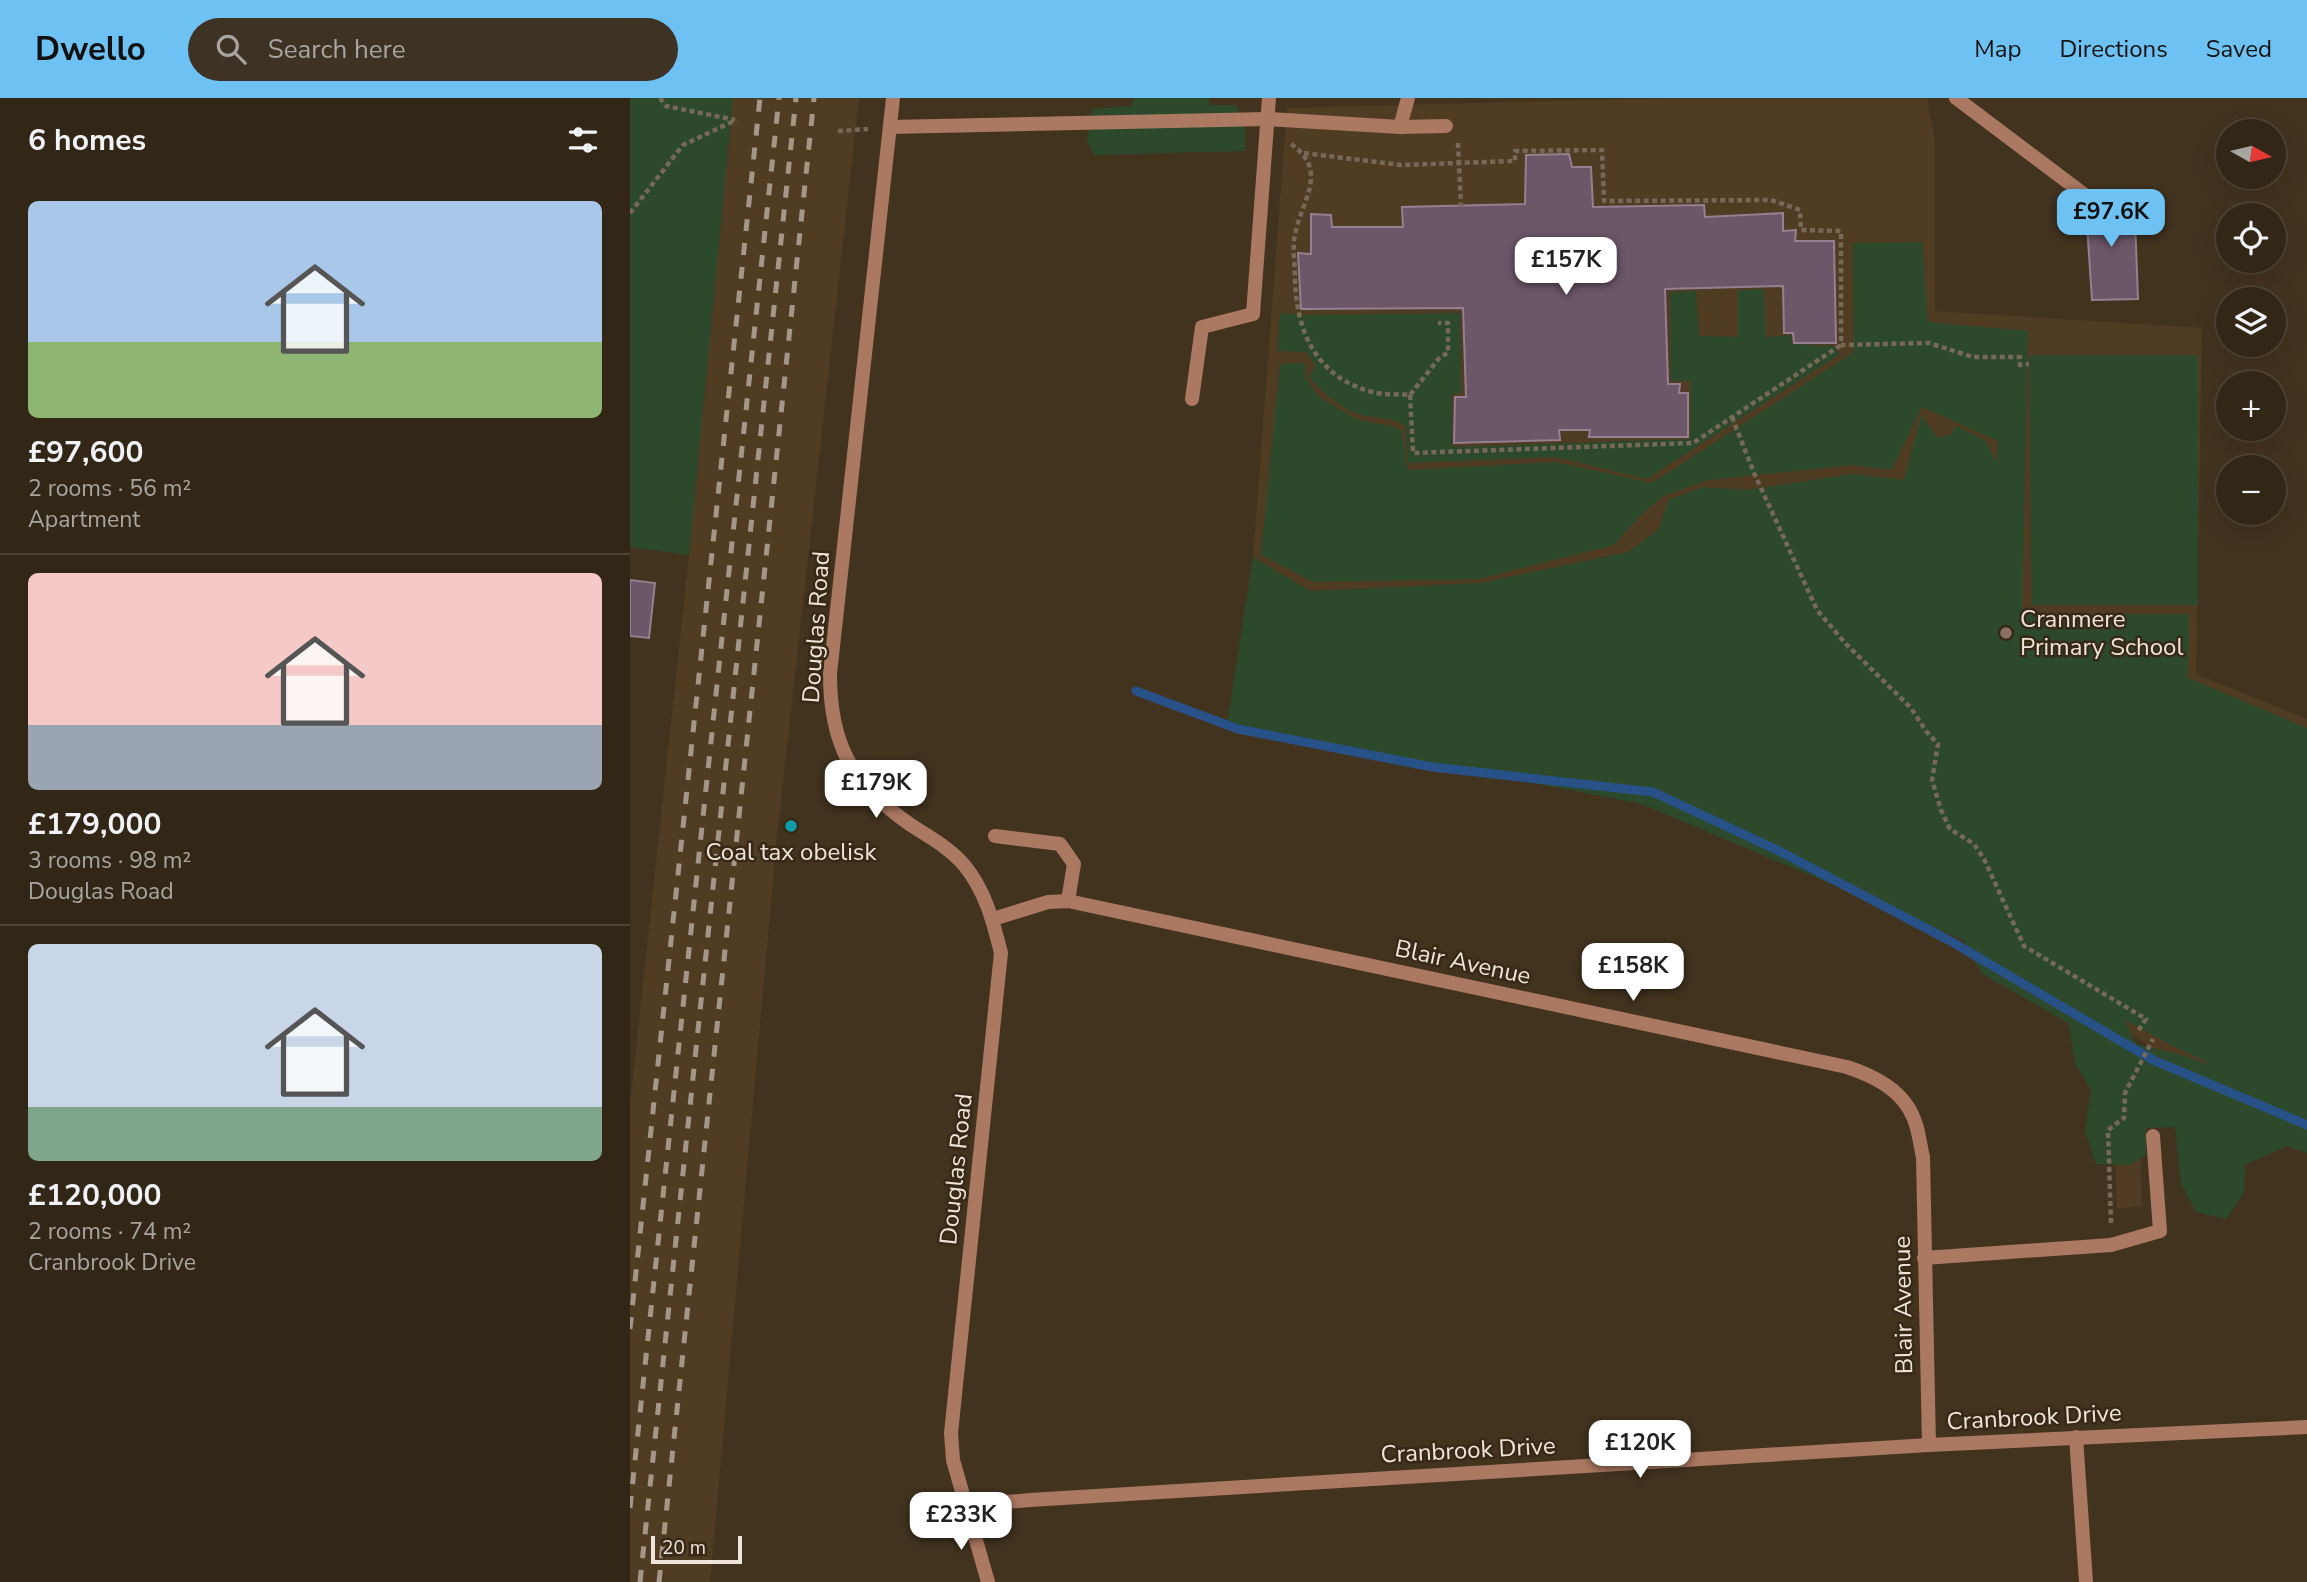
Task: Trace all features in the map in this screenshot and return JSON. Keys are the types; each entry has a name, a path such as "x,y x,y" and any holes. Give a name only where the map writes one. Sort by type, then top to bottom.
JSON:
{"street":[{"name":"Douglas Road","path":"893,98 831,660 830,709 839,742 856,775 879,801 945,847 963,864 981,890 993,919 1001,953 951,1433 953,1460 988,1582"},
{"path":"1192,399 1202,327 1253,314 1269,98"},
{"path":"1400,127 1408,98"},
{"path":"1956,98 2085,195"},
{"path":"890,127 1268,119 1400,127 1446,126"},
{"path":"996,836 1060,844 1074,864 1068,901"},
{"name":"Blair Avenue","path":"993,919 1048,902 1068,901 1834,1064 1872,1076 1895,1092 1914,1118 1923,1157 1928,1445"},
{"path":"1924,1258 2111,1245 2160,1231 2153,1136"},
{"name":"Cranbrook Drive","path":"969,1513 983,1507 1030,1500 1928,1445 2307,1427"},
{"path":"2076,1437 2087,1582"}],"path":[{"path":"630,213 683,145 736,120 666,106 660,98"},
{"path":"838,131 890,127"},
{"path":"1267,138 1288,141 1304,153 1310,165 1310,192 1302,208 1294,237 1295,298 1299,323 1310,345 1326,367 1349,383 1374,392 1410,395"},
{"path":"1458,140 1461,205"},
{"path":"1304,153 1401,165 1515,161 1515,151 1602,150 1604,201 1771,200 1800,210 1801,230 1841,231 1841,345"},
{"path":"1438,323 1448,323 1448,354 1440,357 1410,395 1413,453 1693,443 1841,345 1929,343 1973,358 2020,357 2020,365 2029,364"},
{"path":"1731,417 1817,610 1846,644 1911,708 1938,744 1932,780 1941,810 1950,829 1973,844 1984,859 2024,946 2146,1019 2138,1031"},
{"path":"2111,1245 2108,1130 2124,1118 2125,1093 2152,1042"}],"shaded area":[{"path":"733,98 859,98 777,836 710,1582 630,1582 630,1105 689,555"},
{"name":"Cranmere Primary School","path":"1673,98 1927,98 1935,141 1935,311 2202,328 2196,674 2307,719 2307,1113 2162,1054 2058,986 1659,529 1628,552 1480,583 1310,591 1253,557 1287,108"},
{"path":"2115,1144 2140,1144 2142,1206 2117,1209"}],"green space":[{"path":"630,98 733,98 689,555 630,547"},
{"path":"1134,98 1210,98 1209,105 1236,105 1245,129 1245,151 1094,155 1087,140 1092,109 1132,106"},
{"path":"1922,242 1928,322 2028,331 2022,614 2189,614 2188,678 2307,728 2307,1153 2287,1146 2245,1165 2244,1193 2226,1219 2196,1212 2181,1184 2175,1127 2146,1128 2146,1155 2129,1165 2096,1164 2085,1131 2091,1090 2075,1063 2068,1023 1981,973 1963,940 1642,804 1227,724 1253,557 1310,591 1480,583 1628,552 1659,529 1668,500 1703,487 1746,490 1852,474 1904,480 1921,415 1937,437 1951,435 1956,426 1985,440 1997,463 1998,441 1922,407 1891,470 1853,465 1708,480 1663,496 1640,516 1614,545 1478,579 1313,582 1261,555 1280,364 1305,363 1305,377 1319,397 1358,420 1401,430 1408,470 1555,462 1652,483 1854,352 1853,243","holes":["2125,1020 2210,1063 2136,1044"]},
{"path":"1764,289 1766,337 1791,335 1792,344 1834,346 1840,354 1647,479 1556,457 1408,463 1405,425 1362,415 1340,405 1309,377 1316,366 1306,352 1278,351 1280,313 1460,313 1461,393 1452,394 1452,447 1690,439 1691,381 1671,381 1670,292 1696,291 1699,336 1738,337 1738,290"},
{"path":"2029,355 2198,355 2198,605 2032,605"}],"building":[{"path":"1569,154 1572,167 1591,167 1593,207 1704,205 1705,217 1783,213 1783,231 1796,230 1795,241 1834,241 1836,343 1794,343 1793,333 1784,333 1783,286 1665,289 1668,384 1680,384 1679,393 1688,393 1688,437 1589,437 1590,430 1559,430 1560,440 1454,443 1455,397 1466,397 1463,308 1301,309 1298,253 1311,254 1311,214 1331,215 1332,227 1403,227 1402,207 1525,204 1526,155"},
{"path":"2121,193 2121,221 2135,220 2138,299 2092,300 2085,195"},
{"path":"630,580 655,583 649,638 630,636"}],"waterway":[{"path":"1136,691 1238,729 1432,767 1653,792 1779,851 1952,942 2153,1060 2307,1125"}],"railway":[{"path":"630,1329 760,98"},
{"path":"630,1508 779,98"},
{"path":"640,1582 796,98"},
{"path":"659,1582 814,98"}],"place":[{"name":"Cranmere Primary School","path":"2006,633"},
{"name":"Coal tax obelisk","path":"791,826"}]}
